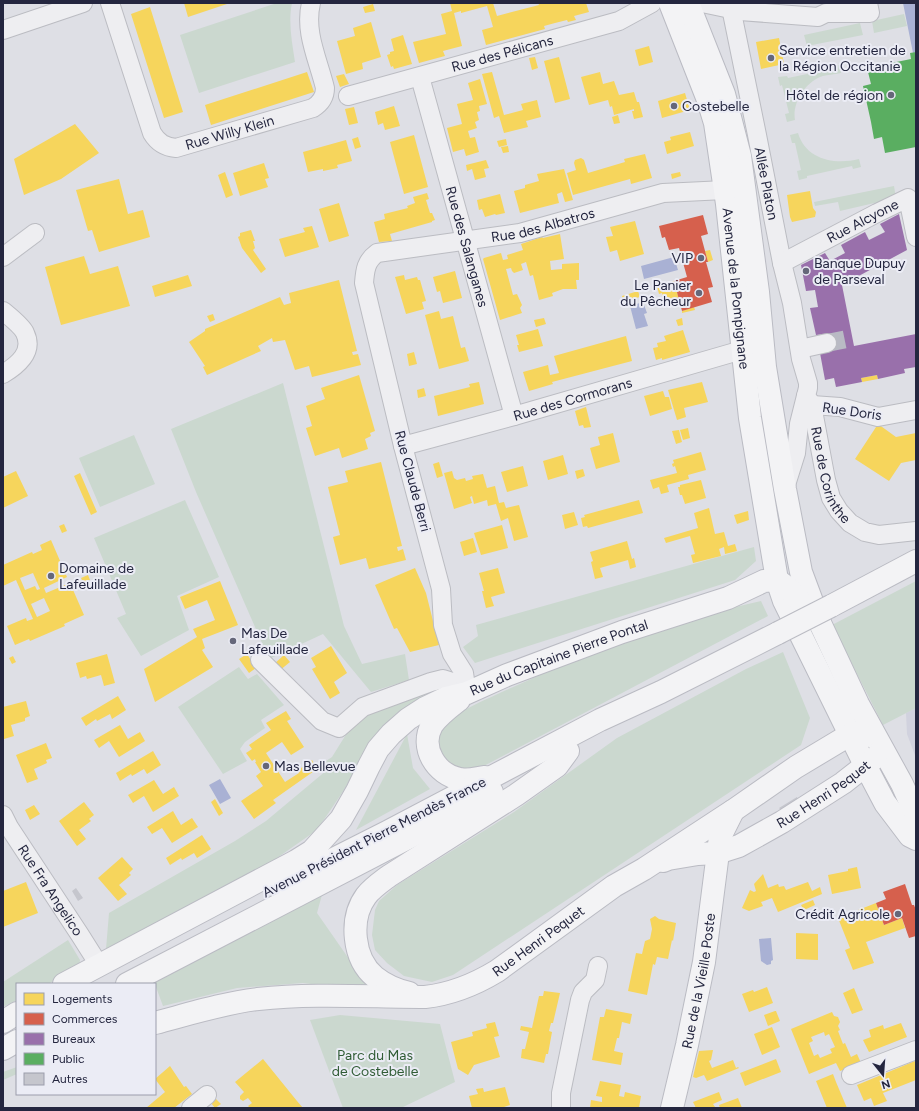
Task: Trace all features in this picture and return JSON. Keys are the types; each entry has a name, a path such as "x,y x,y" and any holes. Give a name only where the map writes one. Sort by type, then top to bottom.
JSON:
{"main road":[{"name":"Avenue de la Pompignane","path":"670,3 708,100 715,123 725,190 750,418 777,580 784,601 838,712 851,734 885,803 910,836 916,839"},
{"name":"Avenue de la Pompignane","path":"688,3 724,94 740,156 758,292 765,367 785,489 801,572 825,614 858,704 902,784 916,815"},
{"name":"Avenue Président Pierre Mendès France","path":"94,975 145,956 387,832 600,720 661,692 778,633 825,614 916,561"},
{"name":"Avenue de la Pompignane","path":"777,580 797,597 825,614"},
{"name":"Rue du Capitaine Pierre Pontal","path":"467,693 507,674 622,632 728,598 764,581 777,580"},
{"name":"Rue du Capitaine Pierre Pontal","path":"728,598 750,595 784,601"},
{"name":"Avenue Président Pierre Mendès France","path":"129,983 458,812 506,784 612,728 661,692"},
{"path":"467,693 440,715 432,726 428,737 430,756 434,763 442,771 450,776 462,780 494,775"},
{"path":"67,983 94,975 312,851 341,819 375,755 392,734 408,719 425,708 446,698 467,693"},
{"name":"Avenue de la Pompignane","path":"851,734 859,734 866,737 884,752"},
{"name":"Rue Henri Pequet","path":"425,997 458,991 497,971 614,886 644,869 796,767 851,734"},
{"path":"425,997 396,989 376,978 367,968 357,945 355,932 356,922 365,897 389,876 528,787 557,766 568,751"},
{"name":"Rue Henri Pequet","path":"644,869 668,859 698,854 717,853 739,846 782,822 843,783 884,752"},
{"name":"Rue Henri Pequet","path":"717,853 720,837 734,810"},
{"name":"Rue de la Vieille Poste","path":"672,1108 704,962 710,927 717,853"},
{"path":"156,1023 257,999 296,996 425,997"},
{"path":"3,1022 16,1014"},
{"path":"3,1026 16,1020"},
{"path":"3,1049 16,1042"},
{"path":"3,1063 16,1058"}],"street":[{"path":"3,30 83,3"},
{"name":"Rue Willy Klein","path":"110,3 152,133 159,142 176,148 313,108 318,105 325,93 325,88 309,33 309,12 311,3"},
{"name":"Rue des Pélicans","path":"348,96 619,21 652,3"},
{"path":"702,3 730,6 740,11 818,17 826,13 870,12"},
{"name":"Allée Platon","path":"730,6 782,263 792,303 801,354"},
{"name":"Rue des Salanganes","path":"420,76 514,416"},
{"name":"Rue des Albatros","path":"366,266 370,258 378,253 520,233 663,193 725,190"},
{"name":"Rue Alcyone","path":"782,263 908,198 916,237"},
{"path":"3,257 35,233"},
{"name":"Rue Claude Berri","path":"366,266 364,283 403,446 441,589 443,626 452,654 464,673 467,693"},
{"path":"3,310 25,332 29,346 27,353 16,367 3,374"},
{"path":"801,354 827,343"},
{"name":"Rue des Cormorans","path":"403,446 514,416 742,350"},
{"name":"Rue de Corinthe","path":"801,354 808,382 809,401 826,480 831,498 839,511 850,523 864,532 879,535 916,530"},
{"name":"Avenue de la Pompignane","path":"785,489 796,453 800,424 809,401"},
{"name":"Rue Doris","path":"809,401 878,417 916,410"},
{"name":"Rue du Capitaine Pierre Pontal","path":"260,660 322,720 339,728 363,707 431,682 443,680 456,683 467,693"},
{"name":"Rue Fra Angelico","path":"3,815 9,827 80,935 94,975"},
{"path":"561,1108 561,1094 580,1000 583,992 595,980 598,966"},
{"path":"851,1075 916,1050"},
{"path":"191,1108 207,1095"}],"shaded area":[{"path":"916,708 916,758 907,734 906,713"}],"green space":[{"path":"277,3 292,3 290,25 295,62 199,93 180,35"},
{"path":"904,14 907,26 874,33 872,21"},
{"path":"860,23 863,35 807,46 804,35"},
{"path":"839,65 841,73 820,77 804,89 797,101 795,108 795,120 787,122 785,114 789,113 782,85 780,86 778,77 787,76 788,78 831,69 831,67"},
{"path":"798,133 802,142 814,155 831,161 850,161 859,159 861,167 853,169 852,166 807,176 807,178 799,180 797,171 801,170 795,143 792,143 790,135"},
{"path":"894,186 896,198 840,211 838,202 815,206 814,202"},
{"path":"283,383 344,626 362,664 405,654 409,680 371,692 323,634 269,659 196,492 171,429"},
{"path":"134,435 155,484 100,507 79,458"},
{"path":"185,500 219,577 177,596 189,630 141,656 117,618 126,614 94,538"},
{"path":"754,547 756,561 735,580 475,663 463,647 478,636 476,625"},
{"path":"916,581 916,708 883,725 832,625"},
{"path":"761,601 768,616 480,768 455,768 445,763 440,751 438,733 445,723 469,707 567,663 621,642 667,626"},
{"path":"783,652 810,718 801,745 453,975 432,982 404,976 387,963 375,950 372,935 375,910 379,901 397,885 514,812 617,738 746,669"},
{"path":"239,667 248,679 257,674 284,705 261,720 265,728 245,742 240,749 247,761 223,774 178,707"},
{"path":"428,688 430,694 397,713 369,746 344,790 317,830 247,879 106,949 109,913 235,841 266,821 327,770 323,763 332,757 355,720"},
{"path":"407,734 413,768 430,789 356,830"},
{"path":"323,891 317,913 356,969 392,994 303,983 237,988 163,1006 156,983 154,983 153,979"},
{"path":"68,940 80,960 79,967 50,983 16,983 16,1000 3,1007 3,982"},
{"name":"Parc du Mas de Costebelle","path":"340,1015 440,1024 455,1082 401,1108 343,1108 310,1020"},
{"path":"16,1067 16,1074 3,1080 3,1072"}],"water":[{"path":"903,3 916,3 916,52 913,53"},
{"path":"674,257 678,270 644,279 641,266"},
{"path":"643,302 647,313 644,314 648,326 636,329 630,306"},
{"path":"220,779 231,798 220,804 209,785"},
{"path":"771,938 773,960 771,961 771,964 767,965 761,961 759,939"}],"building: Logements":[{"path":"184,3 230,3 188,17"},
{"path":"450,3 493,3 497,16 539,5 538,3 586,3 589,12 574,16 576,20 568,22 567,20 544,26 545,29 486,45 482,30 493,27 487,6 461,13 461,11 454,13 462,46 443,51 445,56 419,63 413,42 446,34 441,14 452,11"},
{"path":"373,4 375,11 365,13 363,7"},
{"path":"150,7 183,112 164,118 131,14"},
{"path":"371,22 381,57 362,63 363,69 346,74 337,41 355,36 353,28"},
{"path":"403,35 412,64 394,69 393,66 391,67 387,55 394,51 391,39"},
{"name":"Service entretien de la Région Occitanie","path":"779,38 784,64 761,69 756,42"},
{"path":"649,46 653,62 639,66 635,50"},
{"path":"535,57 538,68 532,70 529,58"},
{"path":"559,57 570,99 555,103 544,61"},
{"path":"307,72 314,92 211,125 205,105"},
{"path":"492,72 504,115 523,110 521,104 537,100 541,117 526,121 528,127 504,133 499,116 494,118 482,74"},
{"path":"600,72 603,84 614,81 619,95 634,92 637,102 639,102 643,117 634,119 632,111 634,111 634,109 614,115 612,106 610,107 608,100 589,105 581,77"},
{"path":"344,74 349,84 340,87 336,76"},
{"path":"480,79 487,104 479,106 480,111 477,112 479,120 475,122 477,128 468,131 470,138 475,137 479,152 466,156 464,149 453,152 447,128 462,124 457,104 473,100 468,83"},
{"name":"Costebelle","path":"685,93 690,110 662,118 658,101"},
{"path":"394,106 400,126 385,130 383,123 378,125 375,112"},
{"path":"354,107 358,123 349,125 345,109"},
{"path":"618,115 620,123 614,124 612,117"},
{"path":"75,124 99,153 61,179 24,195 14,159"},
{"path":"690,132 694,146 667,154 664,142 671,140 670,137"},
{"path":"414,135 428,187 404,194 390,142"},
{"path":"358,137 361,147 355,149 352,139"},
{"path":"506,139 507,145 499,147 497,141"},
{"path":"346,140 352,161 337,165 338,168 308,172 303,152"},
{"path":"508,146 509,152 503,153 501,147"},
{"path":"645,154 652,178 631,184 630,179 573,195 567,173 576,170 574,163 575,160 581,158 584,160 588,173 625,162 624,159"},
{"path":"486,160 489,168 484,169 486,177 475,180 472,169 467,171 466,165"},
{"path":"264,163 269,178 265,179 268,187 240,196 233,173"},
{"path":"564,169 573,200 565,202 562,192 557,194 559,203 520,213 514,191 525,188 525,185 539,181 537,174"},
{"path":"225,172 233,195 226,198 218,175"},
{"path":"680,172 681,176 672,179 671,174"},
{"path":"119,179 128,214 143,210 150,237 99,252 92,230 88,231 76,190"},
{"path":"810,191 813,208 816,212 815,217 792,222 787,195"},
{"path":"427,193 429,199 426,200 430,213 432,213 435,220 390,234 392,241 379,242 374,222 385,219 384,214 408,208 407,206 415,203 413,197"},
{"path":"500,194 505,213 485,217 482,209 479,210 477,200"},
{"path":"339,203 349,236 329,242 319,209"},
{"path":"635,221 644,254 620,261 617,250 610,252 606,237 613,236 610,227"},
{"path":"312,226 319,247 285,257 279,239 305,232 303,228"},
{"path":"251,230 255,241 253,241 255,248 253,250 266,269 261,273 242,248 238,237 240,236 240,233"},
{"path":"560,234 564,259 550,261 551,270 562,269 562,264 579,263 579,280 576,280 577,289 563,289 552,293 553,296 539,300 533,275 530,276 526,262 521,264 523,270 514,273 511,268 506,269 513,295 517,294 522,305 520,308 522,313 500,320 483,259 501,253 503,260 508,259 507,255 523,250 521,244 542,237"},
{"path":"710,250 713,260 708,262 705,251"},
{"path":"84,256 90,274 118,266 130,306 61,325 45,267"},
{"path":"455,271 462,298 443,303 440,291 437,292 433,277"},
{"path":"188,275 192,286 155,297 152,286"},
{"path":"404,275 405,280 417,277 418,280 420,280 426,301 422,302 424,309 406,314 395,277"},
{"path":"339,280 357,351 352,352 353,355 358,354 361,365 312,377 309,366 295,370 285,340 273,342 272,338 258,346 261,351 207,375 203,367 205,366 189,342 205,331 205,329 280,297 284,305 291,303 289,293"},
{"path":"674,281 680,303 671,306 669,299 663,300 662,293 659,294 657,286"},
{"path":"638,291 640,297 623,301 622,296"},
{"path":"694,307 695,310 682,313 682,311"},
{"path":"439,311 441,319 453,316 461,348 465,347 469,361 439,369 425,315"},
{"path":"213,314 215,320 210,322 207,316"},
{"path":"544,318 546,324 536,327 534,320"},
{"path":"682,318 683,325 678,326 676,320"},
{"path":"538,329 543,346 519,352 517,345 519,345 516,335"},
{"path":"683,330 690,352 662,360 662,358 656,360 653,348 658,347 657,343 666,341 664,336"},
{"path":"626,336 632,361 552,382 553,384 529,391 523,372 548,365 550,375 559,373 554,356"},
{"path":"414,352 417,364 409,366 407,354"},
{"path":"359,375 375,431 370,433 371,436 365,439 368,449 342,458 339,448 315,456 306,428 312,426 306,406 325,399 321,388"},
{"path":"877,375 878,379 862,382 861,378"},
{"path":"479,382 484,404 438,416 434,396 470,387 469,384"},
{"path":"702,382 708,402 684,408 686,417 677,420 668,390"},
{"path":"424,388 426,396 418,398 417,390"},
{"path":"663,391 665,397 669,397 672,409 650,416 644,396"},
{"path":"586,407 591,427 584,428 583,425 579,426 575,411"},
{"path":"878,424 896,437 916,433 916,460 901,463 889,481 855,459"},
{"path":"688,428 690,438 683,440 680,430"},
{"path":"679,430 682,442 676,444 672,431"},
{"path":"613,433 620,462 596,469 590,448 600,445 598,437"},
{"path":"701,452 706,470 688,475 689,479 667,485 669,492 661,494 659,487 653,489 650,480 677,473 675,466 673,467 672,464 674,463 673,460"},
{"path":"563,455 568,474 548,480 543,461"},
{"path":"381,462 402,546 397,547 398,551 403,549 406,560 369,569 366,558 340,565 333,537 340,535 328,487 348,482 345,471"},
{"path":"439,462 443,476 437,478 433,464"},
{"path":"523,466 528,486 507,492 501,472"},
{"path":"583,469 585,476 577,479 575,471"},
{"path":"16,471 28,496 3,508 3,477"},
{"path":"452,471 454,478 457,480 465,478 466,481 473,479 472,476 483,474 487,488 495,486 499,503 504,502 506,508 519,505 528,537 514,541 508,518 501,521 496,504 488,506 487,500 474,504 472,496 470,497 472,503 454,509 444,473"},
{"path":"80,473 97,512 91,515 74,476"},
{"path":"701,480 706,498 685,504 678,487 680,487 680,485"},
{"path":"639,500 643,513 588,528 587,526 583,527 581,518 585,517 584,515"},
{"path":"709,508 715,534 724,532 728,546 735,544 737,551 725,554 724,547 719,549 721,556 693,563 691,555 695,554 690,536 666,543 664,538 698,528 694,513"},
{"path":"748,511 749,520 737,524 734,515"},
{"path":"574,512 578,525 565,529 562,515"},
{"path":"64,524 67,531 62,533 59,526"},
{"path":"502,525 508,548 481,555 474,533"},
{"path":"473,538 477,552 464,556 460,542"},
{"path":"51,540 67,577 44,588 46,593 70,583 84,615 64,624 65,626 30,641 29,639 15,645 7,626 26,618 27,621 33,619 16,580 3,586 3,565 32,552 33,554 42,550 40,545","holes":["33,573 40,589 37,590 35,586 25,590 20,578","44,598 50,611 37,617 31,604"]},
{"path":"627,541 636,567 630,569 628,560 600,568 603,577 595,579 591,562 593,561 590,552"},
{"path":"415,568 426,593 439,645 410,652 397,628 394,629 375,585"},
{"path":"498,568 505,593 491,597 494,606 486,608 482,591 484,591 479,573"},
{"path":"88,575 90,580 83,582 81,578"},
{"path":"220,581 238,625 202,639 205,648 202,650 213,667 155,702 144,669 197,637 193,629 215,620 207,600 185,609 180,597"},
{"path":"331,646 347,673 334,682 340,693 330,699 312,669 316,667 311,658"},
{"path":"107,654 115,683 104,686 101,675 87,679 86,676 80,678 76,663"},
{"path":"247,654 256,668 249,673 239,659"},
{"path":"284,655 290,662 279,671 273,665"},
{"path":"13,656 16,662 12,664 9,658"},
{"path":"118,696 126,710 112,719 110,714 97,721 96,719 86,726 81,718"},
{"path":"26,701 30,716 25,718 25,721 11,725 14,736 4,739 3,707"},
{"name":"Mas Bellevue","path":"286,711 291,719 287,721 304,747 291,755 282,742 266,753 285,782 299,773 297,771 312,760 317,769 273,800 276,803 254,819 241,801 263,786 256,776 261,772 255,762 255,759 252,761 246,753 252,749 249,745 271,730 266,723"},
{"path":"120,725 128,739 140,732 145,741 119,757 109,741 99,748 94,740"},
{"path":"46,743 52,758 46,760 47,763 34,769 38,779 27,783 16,755"},
{"path":"153,751 161,765 147,774 144,769 132,776 131,774 120,781 116,773"},
{"path":"154,780 163,794 174,787 179,796 153,812 144,796 133,803 128,795"},
{"path":"215,799 223,813 219,816 211,802"},
{"path":"84,802 94,815 89,819 91,821 79,830 86,839 77,846 59,821"},
{"path":"34,805 40,814 30,820 25,810"},
{"path":"173,811 181,825 192,818 198,827 172,843 162,828 152,834 147,827"},
{"path":"202,835 211,849 197,858 194,853 182,860 181,858 170,865 166,858"},
{"path":"122,857 133,869 129,873 131,875 119,885 127,894 118,901 98,878"},
{"path":"857,867 861,888 832,894 828,875 848,871 848,869"},
{"path":"763,874 768,888 778,884 779,887 784,886 786,890 808,882 812,891 820,887 822,894 778,912 772,898 761,902 763,906 749,911 742,908 750,890 754,892 756,891 754,884"},
{"path":"26,882 38,913 3,927 3,891"},
{"path":"813,900 815,905 804,910 801,905"},
{"path":"876,903 884,925 902,918 905,928 866,942 874,963 853,970 845,950 850,948 838,918"},
{"path":"655,916 659,919 676,923 668,959 657,957 655,965 653,964 647,995 628,991 636,953 642,954 645,941 650,939 652,929 650,919"},
{"path":"796,933 818,934 818,960 796,959"},
{"path":"767,987 773,1003 749,1012 742,994 753,990 754,992"},
{"path":"854,988 863,1010 852,1014 843,993"},
{"path":"544,991 560,993 553,1023 551,1023 549,1031 552,1032 548,1054 546,1054 544,1063 521,1058 522,1049 525,1049 529,1032 520,1030 521,1026 532,1028 539,996 543,996"},
{"path":"606,1009 632,1014 630,1024 622,1022 619,1038 617,1038 614,1051 623,1053 621,1065 592,1060 600,1017 604,1017"},
{"path":"775,1011 780,1021 768,1026 764,1015"},
{"path":"832,1012 834,1016 838,1017 840,1022 838,1026 840,1030 838,1031 843,1044 845,1043 851,1057 857,1054 861,1063 840,1071 836,1063 809,1074 791,1029","holes":["824,1032 825,1036 829,1034 835,1047 830,1049 832,1053 820,1058 818,1054 814,1056 809,1043 813,1041 811,1037"]},
{"path":"495,1022 499,1036 494,1037 500,1057 474,1065 468,1075 458,1069 451,1042 473,1036 472,1032 487,1028 486,1024"},
{"path":"901,1023 907,1037 869,1052 863,1040 871,1037 869,1030 883,1025 884,1029"},
{"path":"772,1027 780,1047 762,1055 754,1034"},
{"path":"713,1050 711,1060 709,1061 712,1068 733,1060 736,1068 739,1068 707,1081 704,1075 696,1078 693,1077 699,1051"},
{"path":"263,1059 303,1108 250,1108 248,1106 252,1103 248,1098 243,1101 240,1099 240,1096 244,1092 235,1082"},
{"path":"776,1059 781,1072 745,1086 740,1073"},
{"path":"915,1061 916,1080 883,1093 887,1101 874,1106 871,1098 864,1101 857,1085"},
{"path":"170,1066 184,1087 186,1086 192,1094 174,1108 146,1108 165,1092 156,1078"},
{"path":"833,1074 847,1108 827,1108 816,1081"},
{"path":"600,1081 621,1085 619,1096 624,1097 625,1092 641,1096 639,1108 590,1108 591,1100 602,1102 602,1097 596,1096"},
{"path":"505,1087 510,1105 501,1108 472,1108 469,1096 478,1094 476,1089 483,1088 484,1092"},
{"path":"719,1092 722,1100 713,1104 715,1107 696,1108 693,1102"},
{"path":"738,1098 742,1108 720,1108 719,1105"},
{"path":"216,1099 221,1104 215,1108 211,1103"}],"building: Commerces":[{"path":"703,215 708,234 701,236 713,287 708,288 712,302 682,311 674,281 687,277 679,248 669,250 665,237 662,238 659,226"},
{"name":"Crédit Agricole","path":"905,884 912,905 914,905 916,910 916,936 909,938 902,918 884,925 876,903 886,899 883,892"}],"building: Bureaux":[{"path":"899,214 907,250 842,285 854,346 916,334 916,367 904,369 905,373 878,379 877,375 861,378 862,382 836,387 834,378 825,380 820,353 828,351 825,334 816,335 810,308 818,307 815,290 806,291 801,265 825,253 830,261 845,253 841,245 865,232 869,240 885,232 880,224"}],"building: Public":[{"name":"Hôtel de région","path":"916,52 916,147 885,153 882,137 874,139 863,86 871,84 867,68 911,59 910,53"}],"building: Autres":[{"path":"797,797 798,800 782,811 779,808"},
{"path":"76,888 83,898 78,901 72,891"}],"tunnel":[{"path":"827,343 852,338"}],"place":[{"name":"Service entretien de la Région Occitanie","path":"771,58"},
{"name":"Hôtel de région","path":"891,95"},
{"name":"Costebelle","path":"674,106"},
{"name":"VIP","path":"701,258"},
{"name":"Banque Dupuy de Parseval","path":"806,271"},
{"name":"Le Panier du Pêcheur","path":"699,293"},
{"name":"Domaine de Lafeuillade","path":"51,576"},
{"name":"Mas De Lafeuillade","path":"233,641"},
{"name":"Mas Bellevue","path":"266,766"},
{"name":"Crédit Agricole","path":"898,914"}]}
